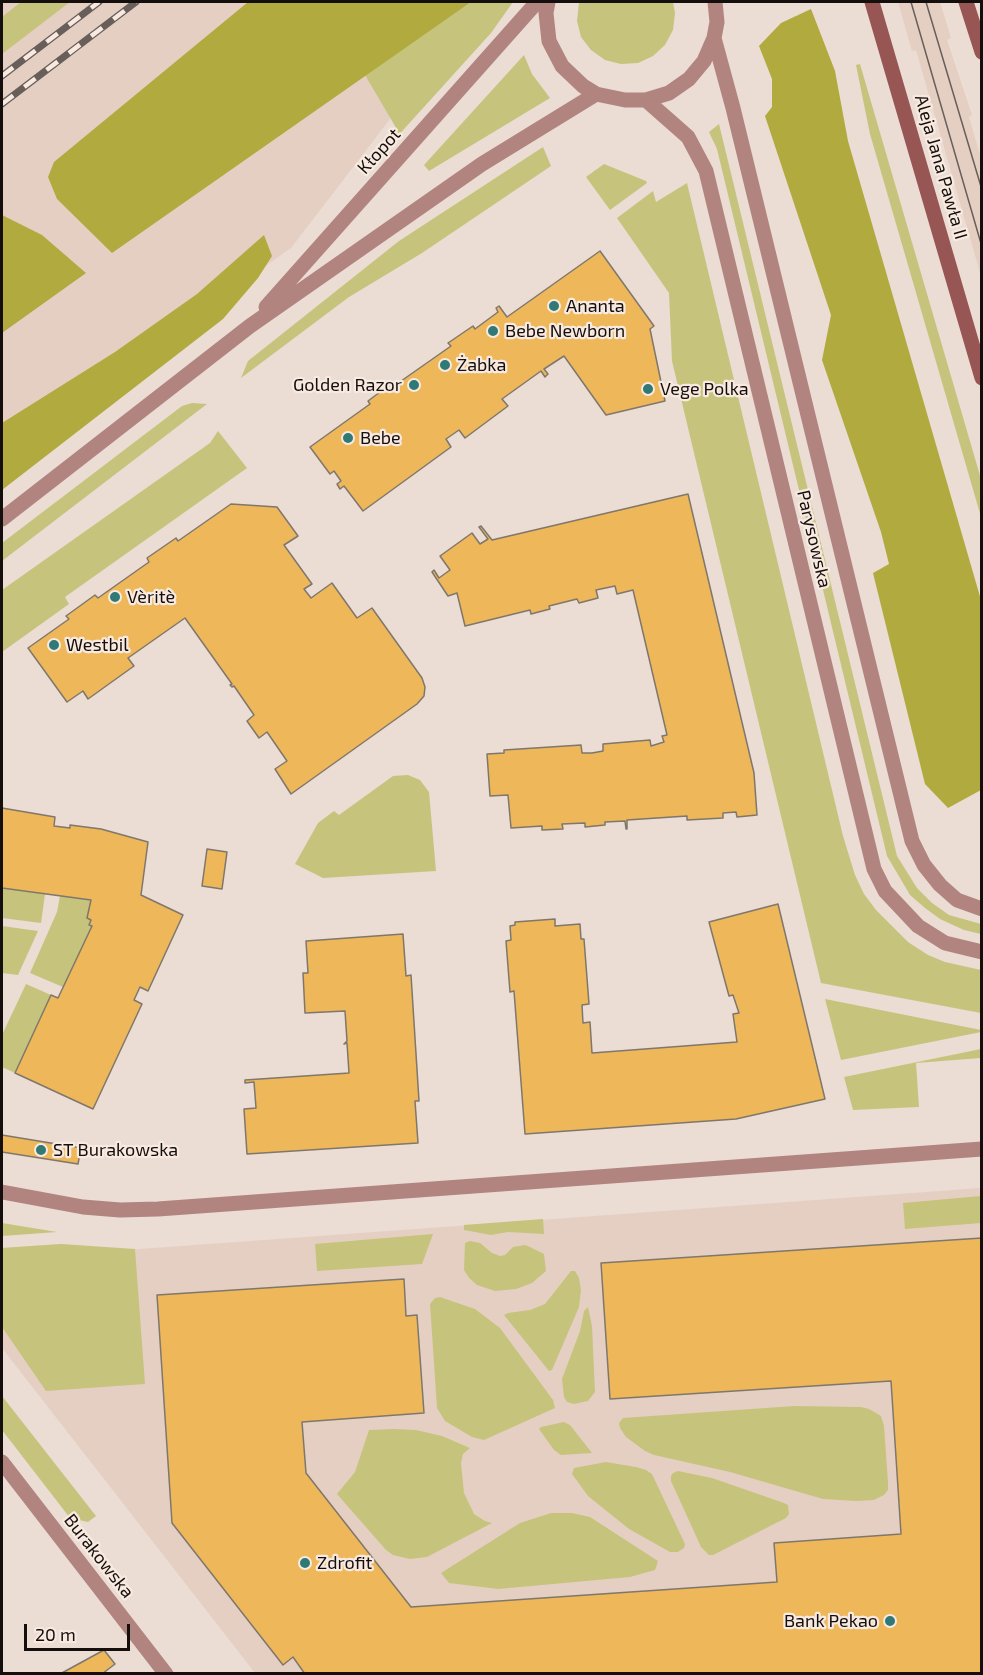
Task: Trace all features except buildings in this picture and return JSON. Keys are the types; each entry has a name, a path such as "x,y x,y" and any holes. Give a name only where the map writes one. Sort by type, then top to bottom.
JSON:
{"main road":[{"name":"Aleja Jana Pawła II","path":"873,2 981,378"},
{"path":"966,2 981,52"}],"street":[{"name":"Kłopot","path":"250,326 537,2"},
{"path":"548,2 546,13 549,41 562,66 583,87 596,94 625,100 646,100 669,93 689,79 704,61 714,38 717,3"},
{"name":"Parysowska","path":"714,38 912,841 924,865 940,885 957,900 981,909"},
{"name":"Kłopot","path":"2,519 250,326 482,164 596,94"},
{"name":"Parysowska","path":"646,100 688,137 706,171 874,869 885,891 918,926 945,943 981,952"},
{"path":"2,1192 83,1207 120,1210 158,1209 981,1149"},
{"name":"Burakowska","path":"2,1462 166,1674"}],"shaded area":[{"path":"2,2 480,2 291,248 190,319 2,433"},
{"path":"21,2 70,2 2,54 2,17"},
{"path":"248,2 471,2 112,253 57,199 48,177 54,162"},
{"path":"471,2 513,2 491,33 395,139 395,126 365,75"},
{"path":"579,2 673,2 675,13 673,30 665,45 653,56 638,63 621,64 605,60 591,50 581,37 577,21"},
{"path":"898,2 940,2 951,38 947,40 972,115 969,117 981,158 981,276 916,50 912,51"},
{"path":"811,9 835,71 848,141 981,600 981,790 948,808 925,784 873,573 889,564 881,532 822,360 831,315 765,116 772,107 772,79 759,46 781,23"},
{"path":"524,55 532,74 550,98 429,171 424,165"},
{"path":"860,64 981,479 981,517 870,134 856,65"},
{"path":"719,124 897,856 917,888 932,903 949,915 981,924 981,934 964,930 940,919 925,908 910,895 887,856 717,149 709,132"},
{"path":"543,147 551,166 422,253 349,297 241,378 248,361 399,241"},
{"path":"604,164 647,183 610,210 586,177"},
{"path":"687,183 843,836 855,875 864,894 876,910 908,942 928,955 945,962 981,970 981,1013 821,983 672,361 669,293 617,218 653,191 656,202"},
{"path":"2,215 42,235 86,273 2,333"},
{"path":"264,235 272,256 258,278 223,319 2,490 2,423 115,352 197,294"},
{"path":"192,403 207,404 2,561 2,543 182,406"},
{"path":"218,431 247,468 65,597 69,604 2,652 2,590 210,443"},
{"path":"408,775 420,780 429,792 436,871 323,878 295,864 318,823 334,811 339,815 393,776"},
{"path":"2,888 45,894 41,923 2,918"},
{"path":"60,896 91,900 87,918 91,920 89,924 92,926 63,987 30,973 57,912"},
{"path":"2,926 38,931 18,975 2,973"},
{"path":"26,984 51,995 15,1073 2,1067 2,1035"},
{"path":"825,999 981,1030 981,1032 841,1060"},
{"path":"981,1049 981,1058 916,1063 919,1107 853,1110 844,1077"},
{"path":"981,1188 981,1673 255,1673 2,1348 2,1248 61,1244 126,1250"},
{"path":"981,1196 981,1223 905,1229 903,1203"},
{"path":"543,1219 544,1234 508,1232 491,1235 464,1230 464,1225"},
{"path":"2,1223 57,1232 2,1236"},
{"path":"433,1234 422,1264 317,1271 315,1244"},
{"path":"470,1241 480,1243 492,1253 500,1256 505,1255 513,1247 525,1245 544,1254 546,1271 532,1283 516,1289 495,1291 477,1285 464,1270 465,1243"},
{"path":"61,1244 135,1249 145,1384 46,1391 2,1327 2,1248"},
{"path":"571,1271 575,1271 579,1278 581,1290 579,1307 552,1370 549,1371 504,1315 530,1310 545,1304"},
{"path":"440,1297 475,1309 500,1328 553,1400 555,1408 484,1440 472,1437 445,1421 437,1408 430,1304 435,1298"},
{"path":"588,1307 592,1326 595,1392 588,1401 574,1404 567,1402 564,1397 562,1379 580,1331 584,1311"},
{"path":"2,1396 96,1516 88,1522 70,1518 2,1430"},
{"path":"794,1406 861,1407 881,1416 884,1426 888,1482 888,1490 884,1495 874,1500 823,1499 730,1472 654,1455 626,1437 619,1423 623,1418"},
{"path":"564,1422 570,1425 592,1453 561,1455 554,1450 539,1429"},
{"path":"369,1430 416,1430 442,1436 470,1448 463,1454 461,1463 464,1493 474,1514 492,1523 427,1557 410,1559 393,1555 386,1550 337,1494 355,1472"},
{"path":"606,1462 636,1467 652,1474 685,1544 684,1548 678,1552 670,1552 629,1529 588,1496 572,1474 574,1468"},
{"path":"678,1471 712,1478 784,1503 788,1505 789,1514 786,1518 709,1555 701,1547 671,1481 673,1473"},
{"path":"551,1513 572,1513 590,1517 658,1561 655,1570 630,1577 498,1589 449,1583 441,1573 520,1523"}],"tram line":[{"path":"911,2 982,247"},
{"path":"926,2 982,190"}],"railway":[{"path":"2,76 99,2"},
{"path":"2,104 136,2"}],"place":[{"name":"Ananta","path":"554,306"},
{"name":"Bebe Newborn","path":"493,331"},
{"name":"Żabka","path":"445,365"},
{"name":"Golden Razor","path":"414,385"},
{"name":"Vege Polka","path":"648,389"},
{"name":"Bebe","path":"348,438"},
{"name":"Vèritè","path":"115,597"},
{"name":"Westbil","path":"54,645"},
{"name":"ST Burakowska","path":"41,1150"},
{"name":"Zdrofit","path":"305,1563"},
{"name":"Bank Pekao","path":"890,1621"}]}
